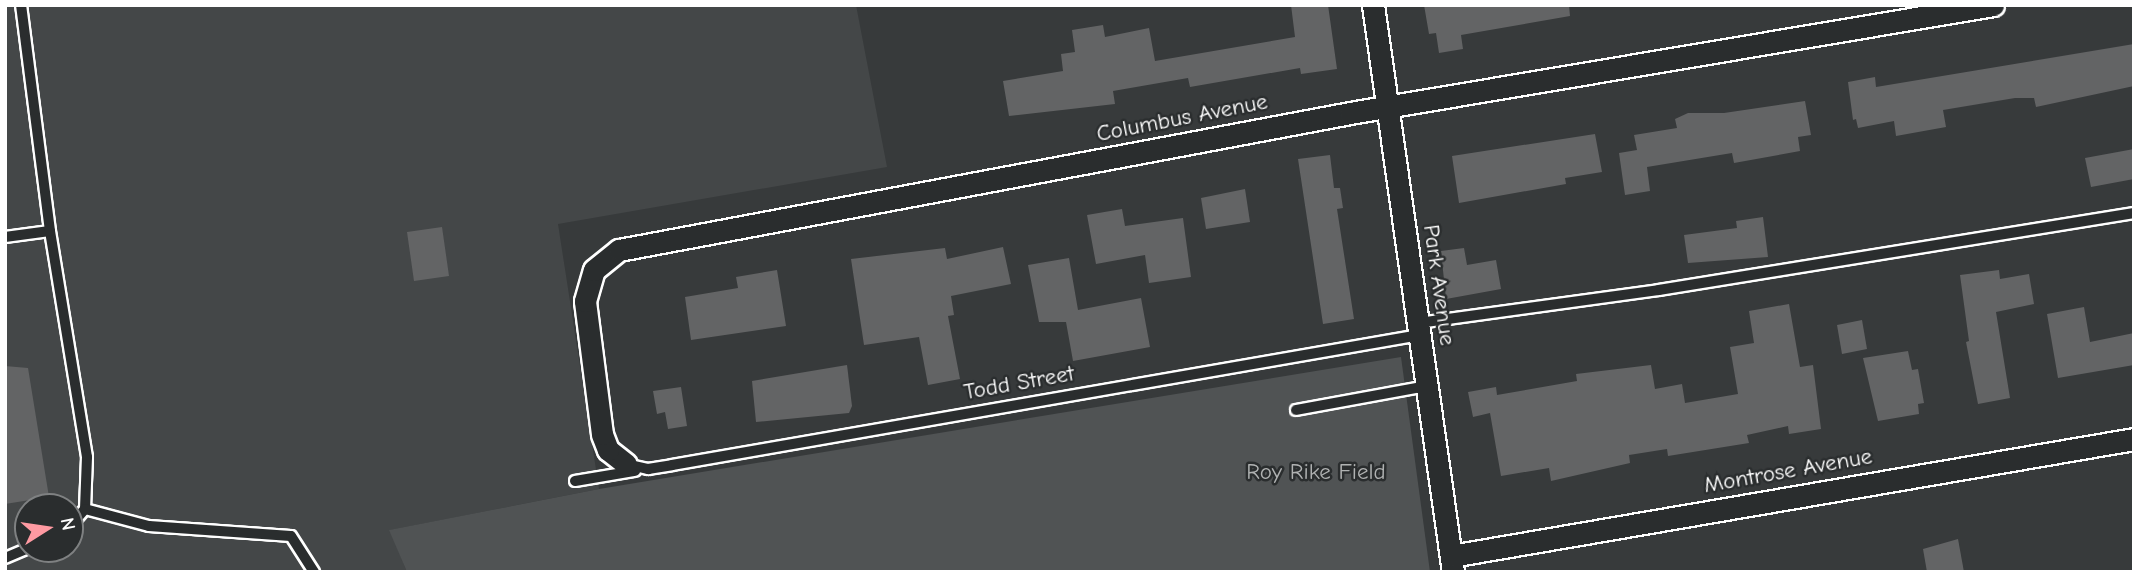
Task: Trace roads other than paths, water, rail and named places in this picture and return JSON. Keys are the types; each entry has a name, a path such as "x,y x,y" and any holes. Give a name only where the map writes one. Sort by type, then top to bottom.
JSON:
{"street":[{"name":"Park Avenue","path":"1373,5 1452,564"},
{"name":"Columbus Avenue","path":"626,464 608,450 602,434 585,301 594,270 619,250 1388,110 1993,5"},
{"name":"Montrose Avenue","path":"1452,564 2134,439"}],"lane":[{"path":"21,5 50,231 87,457 85,509 149,526 291,536 314,572"},
{"name":"Todd Street","path":"626,464 648,468 1419,329 2134,213"},
{"path":"5,237 50,231"},
{"path":"1296,410 1427,386"},
{"path":"575,481 648,468"}],"park label":[{"name":"Roy Rike Field","path":"1316,472"}]}
